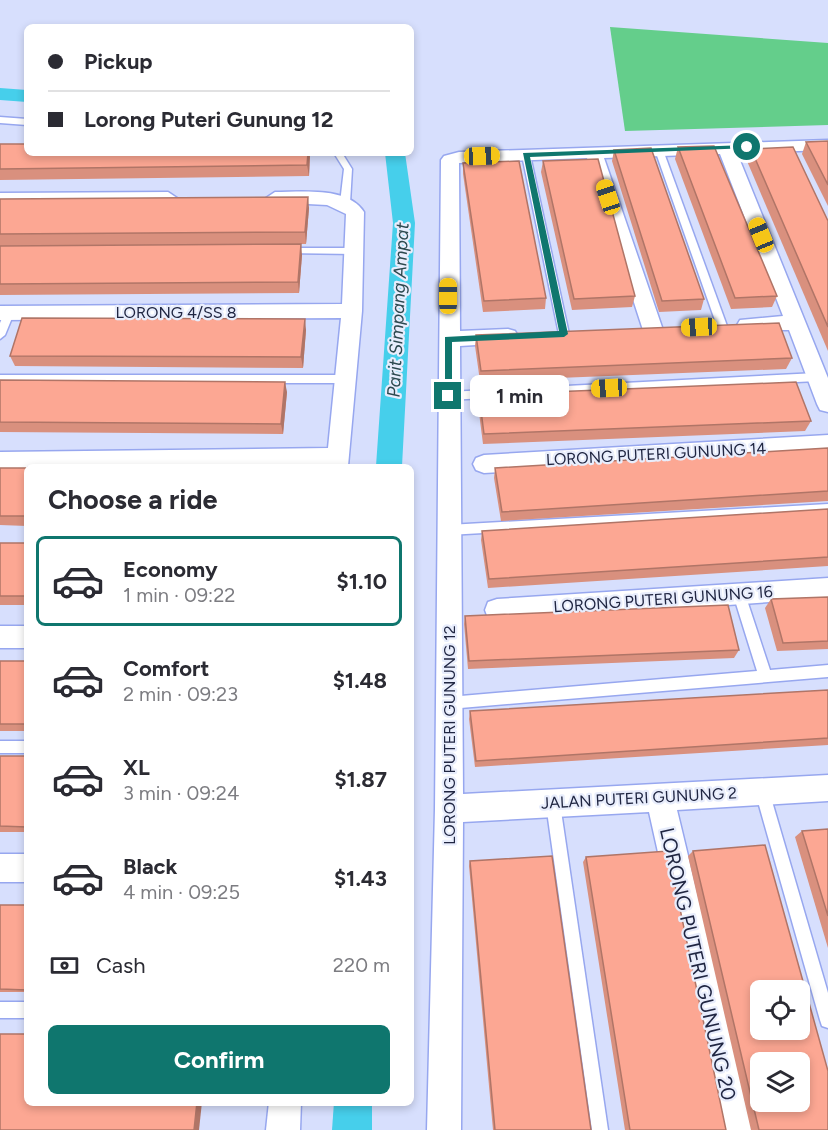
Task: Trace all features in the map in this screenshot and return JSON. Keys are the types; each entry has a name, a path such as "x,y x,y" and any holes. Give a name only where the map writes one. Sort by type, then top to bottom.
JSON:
{"street":[{"path":"526,155 726,147 791,151 828,145"},
{"path":"726,147 828,404"},
{"path":"594,153 652,330"},
{"name":"LORONG PUTERI GUNUNG 12","path":"444,1130 449,809 450,160 526,155"},
{"path":"0,199 188,198"},
{"path":"0,461 337,462 352,311 355,212 337,200 258,198"},
{"name":"LORONG 4/SS 8","path":"4,313 352,311"},
{"path":"699,327 796,323"},
{"path":"630,331 676,328"},
{"path":"448,339 586,333"},
{"name":"LORONG PUTERI GUNUNG 14","path":"484,464 828,444"},
{"name":"LORONG PUTERI GUNUNG 16","path":"497,610 828,588"},
{"path":"0,637 24,638"},
{"name":"JALAN PUTERI GUNUNG 2","path":"449,809 828,788"},
{"name":"LORONG PUTERI GUNUNG 20","path":"660,797 737,1130"},
{"path":"0,868 24,868"},
{"path":"283,1130 285,1106"}],"lane":[{"path":"0,120 24,122"},
{"path":"659,150 722,326"},
{"path":"526,155 564,334"},
{"path":"337,200 348,184 348,169 340,156"},
{"path":"272,251 355,251"},
{"path":"0,335 4,313"},
{"path":"448,396 817,377"},
{"path":"0,379 345,379"},
{"path":"448,530 828,508"},
{"path":"739,594 765,675"},
{"path":"449,703 828,671"},
{"path":"0,747 24,747"},
{"path":"762,791 828,1020"},
{"path":"553,804 600,1130"},
{"path":"0,1010 24,1010"}],"green space":[{"path":"610,27 828,43 828,125 625,131"}],"building":[{"path":"828,141 828,185 806,142"},
{"path":"0,144 24,144 24,156 308,156 307,165 0,169"},
{"path":"714,146 777,296 735,298 678,147"},
{"path":"793,147 828,221 828,327 751,149"},
{"path":"651,148 704,299 662,301 614,150"},
{"path":"598,159 635,296 574,299 543,161"},
{"path":"519,161 546,298 484,301 463,163"},
{"path":"308,197 305,232 0,234 0,199"},
{"path":"301,244 298,282 0,284 0,246"},
{"path":"22,318 305,319 301,357 10,356"},
{"path":"779,323 792,358 481,371 476,335"},
{"path":"0,380 285,382 281,424 0,422"},
{"path":"796,382 811,421 484,434 479,395"},
{"path":"828,448 828,491 502,512 495,468"},
{"path":"0,468 24,468 24,516 0,516"},
{"path":"828,509 828,557 489,579 482,531"},
{"path":"0,543 24,543 24,596 0,596"},
{"path":"828,597 828,641 783,643 771,599"},
{"path":"728,605 739,650 469,661 465,616"},
{"path":"0,661 24,661 24,724 0,724"},
{"path":"828,690 828,738 476,761 470,711"},
{"path":"0,756 24,756 24,827 0,826"},
{"path":"828,829 828,916 802,831"},
{"path":"765,845 803,980 750,980 750,1040 810,1040 810,1006 828,1071 828,1130 759,1130 755,1112 810,1112 810,1052 750,1052 750,1092 693,851"},
{"path":"668,851 726,1130 630,1130 586,857"},
{"path":"552,856 591,1130 495,1130 470,861"},
{"path":"0,905 24,905 24,990 0,989"},
{"path":"0,1034 24,1034 24,1106 197,1106 194,1130 0,1130"}],"waterway":[{"name":"Parit Simpang Ampat","path":"0,94 24,96"},
{"name":"Parit Simpang Ampat","path":"389,464 404,223 395,156"},
{"name":"Parit Simpang Ampat","path":"352,1130 353,1106"}],"route":[{"path":"448,396 448,339 564,334 526,155 747,147"}]}
